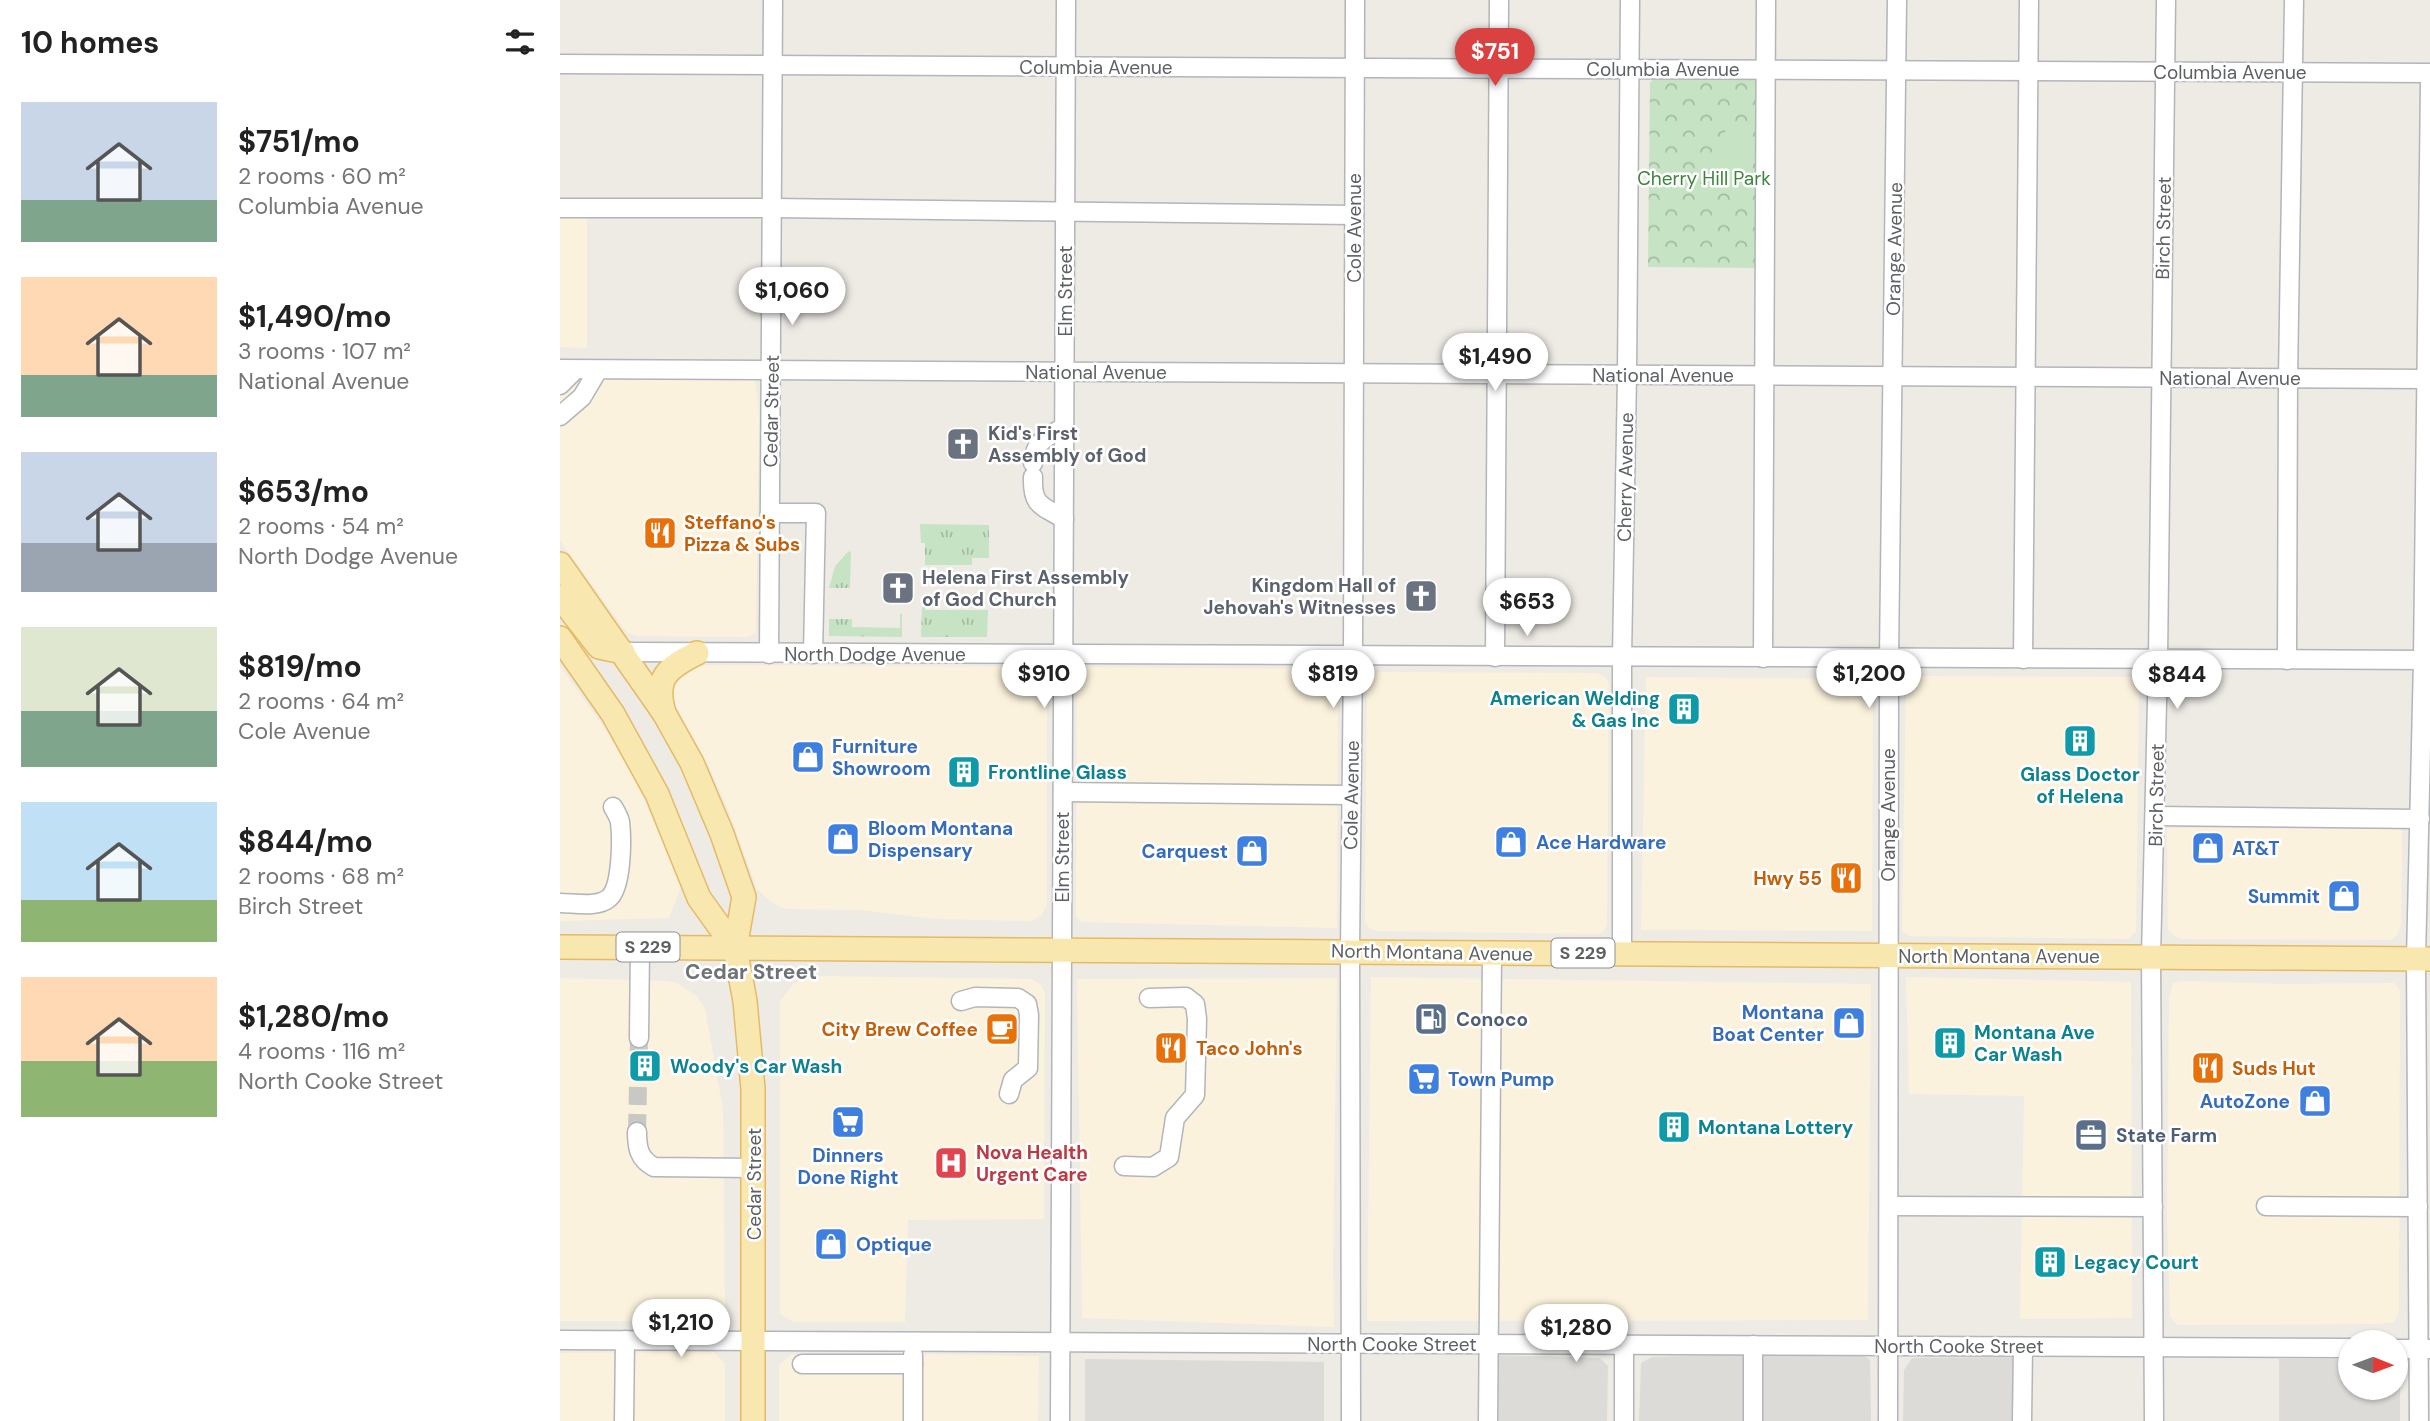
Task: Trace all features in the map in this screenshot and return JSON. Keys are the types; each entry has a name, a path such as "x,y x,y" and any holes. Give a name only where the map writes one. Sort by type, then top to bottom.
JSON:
{"main road":[{"path":"560,564 664,712 692,763 744,898 735,948"},
{"path":"560,597 599,647 623,652"},
{"path":"560,638 613,714 657,794 699,898 735,948"},
{"path":"664,712 660,698 664,675 674,664 697,653"},
{"name":"North Montana Avenue","path":"560,947 2423,959"},
{"name":"Cedar Street","path":"735,948 750,1042 753,1089 753,1421"}],"street":[{"name":"Cedar Street","path":"769,654 773,0"},
{"name":"Elm Street","path":"1060,1421 1066,0"},
{"name":"Cole Avenue","path":"1351,1421 1350,951 1355,0"},
{"path":"1495,657 1499,0"},
{"name":"Cherry Avenue","path":"1622,953 1622,657 1628,375 1630,0"},
{"path":"1763,658 1766,0"},
{"name":"Orange Avenue","path":"1888,1421 1889,658 1897,0"},
{"path":"2023,659 2029,0"},
{"name":"Birch Street","path":"2154,1421 2151,957 2158,659 2166,0"},
{"path":"2287,660 2294,0"},
{"name":"Columbia Avenue","path":"560,64 2430,73"},
{"path":"2419,1421 2425,1349 2420,819 2427,660 2430,82"},
{"path":"560,208 1354,215"},
{"path":"560,384 568,369"},
{"name":"National Avenue","path":"568,369 2428,379"},
{"path":"560,416 582,397 598,369"},
{"path":"1064,519 1039,504 1032,494 1034,450 1040,441 1065,427"},
{"path":"770,513 816,513 813,654"},
{"name":"North Dodge Avenue","path":"623,652 2427,660"},
{"path":"1063,792 1351,795"},
{"path":"560,903 598,903 608,900 614,892 618,881 620,820 613,807"},
{"path":"2155,816 2420,819"},
{"path":"639,1038 640,947"},
{"path":"1488,1421 1492,953"},
{"path":"961,1001 975,997 1018,998 1027,1004 1028,1068 1013,1080 1009,1094"},
{"path":"1124,1166 1153,1167 1169,1157 1175,1118 1195,1095 1195,1004 1186,997 1149,998"},
{"path":"637,1132 639,1153 644,1162 654,1167 754,1168"},
{"path":"2266,1206 2422,1199"},
{"path":"1888,1206 2153,1208"},
{"name":"North Cooke Street","path":"560,1339 2338,1348"},
{"path":"624,1421 625,1340"},
{"path":"913,1341 913,1421"},
{"path":"1624,1345 1624,1421"},
{"path":"1753,1345 1753,1421"},
{"path":"2022,1421 2023,1347"},
{"path":"802,1364 913,1364"}],"shaded area":[{"path":"560,217 587,217 587,348 560,347"},
{"path":"560,378 755,379 759,415 756,633 748,637 639,636 627,633 560,541"},
{"path":"560,666 628,761 681,887 669,918 560,921"},
{"path":"680,666 1047,667 1047,903 1042,915 1031,921 937,919 860,910 786,909 771,902 757,889 711,771 669,694"},
{"path":"1077,667 1338,669 1337,928 1082,922 1076,917"},
{"path":"1379,672 1597,673 1605,677 1609,683 1607,925 1604,931 1598,934 1376,931 1369,928 1365,921 1367,680"},
{"path":"1646,677 1873,679 1872,931 1641,930"},
{"path":"2131,677 2139,682 2136,932 2128,939 1910,936 1902,931 1906,683 1909,678"},
{"path":"2167,828 2402,829 2401,926 2391,940 2175,937 2168,929"},
{"path":"815,976 1031,979 1041,985 1045,993 1044,1219 908,1220 905,1322 793,1322 780,1314 780,1001 794,983"},
{"path":"1371,977 1871,984 1868,1320 1367,1321"},
{"path":"1906,977 2131,982 2132,1318 2020,1319 2024,1096 1909,1094"},
{"path":"560,978 677,983 697,996 705,1009 723,1109 725,1309 719,1319 560,1321"},
{"path":"1337,978 1334,1327 1082,1318 1077,979"},
{"path":"2173,983 2394,983 2400,991 2399,1311 2394,1322 2178,1325 2170,1317 2167,1215 2169,998"},
{"path":"1858,1351 1870,1360 1871,1421 1639,1421 1641,1363 1652,1357"},
{"path":"714,1352 725,1364 725,1421 560,1421 560,1353"},
{"path":"791,1355 1039,1356 1038,1421 779,1421 779,1365"},
{"path":"1483,1355 1600,1358 1608,1366 1607,1421 1483,1421"},
{"path":"2024,1357 2025,1421 1903,1421 1904,1370 1912,1358"},
{"path":"1085,1359 1324,1362 1324,1421 1085,1421"},
{"path":"2279,1359 2338,1359 2338,1400 2400,1400 2400,1421 2279,1421"}],"green space":[{"name":"Cherry Hill Park","path":"1761,77 1760,268 1648,267 1650,83 1654,78"},
{"path":"1727,129 1754,144 1728,186 1701,169"},
{"path":"920,524 989,525 989,558 972,558 972,565 925,565 925,543 921,543"},
{"path":"849,551 850,588 829,588 835,566"},
{"path":"922,607 925,607 925,610 988,610 987,637 921,637"},
{"path":"900,614 902,637 829,636 829,619 852,619 852,627 900,628"}],"tunnel":[{"path":"637,1132 639,1038"}],"place":[{"name":"Kid's First Assembly of God","path":"963,444"},
{"name":"Steffano's Pizza & Subs","path":"660,533"},
{"name":"Helena First Assembly of God Church","path":"898,588"},
{"name":"Kingdom Hall of Jehovah's Witnesses","path":"1421,596"},
{"name":"American Welding & Gas Inc","path":"1684,709"},
{"name":"Glass Doctor of Helena","path":"2080,741"},
{"name":"Furniture Showroom","path":"808,757"},
{"name":"Frontline Glass","path":"964,772"},
{"name":"Bloom Montana Dispensary","path":"843,839"},
{"name":"Ace Hardware","path":"1511,842"},
{"name":"AT&T","path":"2208,848"},
{"name":"Carquest","path":"1252,851"},
{"name":"Hwy 55","path":"1846,878"},
{"name":"Summit","path":"2344,896"},
{"name":"Conoco","path":"1431,1019"},
{"name":"Montana Boat Center","path":"1849,1023"},
{"name":"City Brew Coffee","path":"1002,1029"},
{"name":"Montana Ave Car Wash","path":"1950,1043"},
{"name":"Taco John's","path":"1171,1048"},
{"name":"Woody's Car Wash","path":"645,1066"},
{"name":"Suds Hut","path":"2208,1068"},
{"name":"Town Pump","path":"1424,1079"},
{"name":"AutoZone","path":"2315,1101"},
{"name":"Dinners Done Right","path":"848,1122"},
{"name":"Montana Lottery","path":"1674,1127"},
{"name":"State Farm","path":"2091,1135"},
{"name":"Nova Health Urgent Care","path":"951,1163"},
{"name":"Optique","path":"831,1244"},
{"name":"Legacy Court","path":"2050,1262"}],"district":[{"name":"Cedar Street","path":"751,972"}]}
